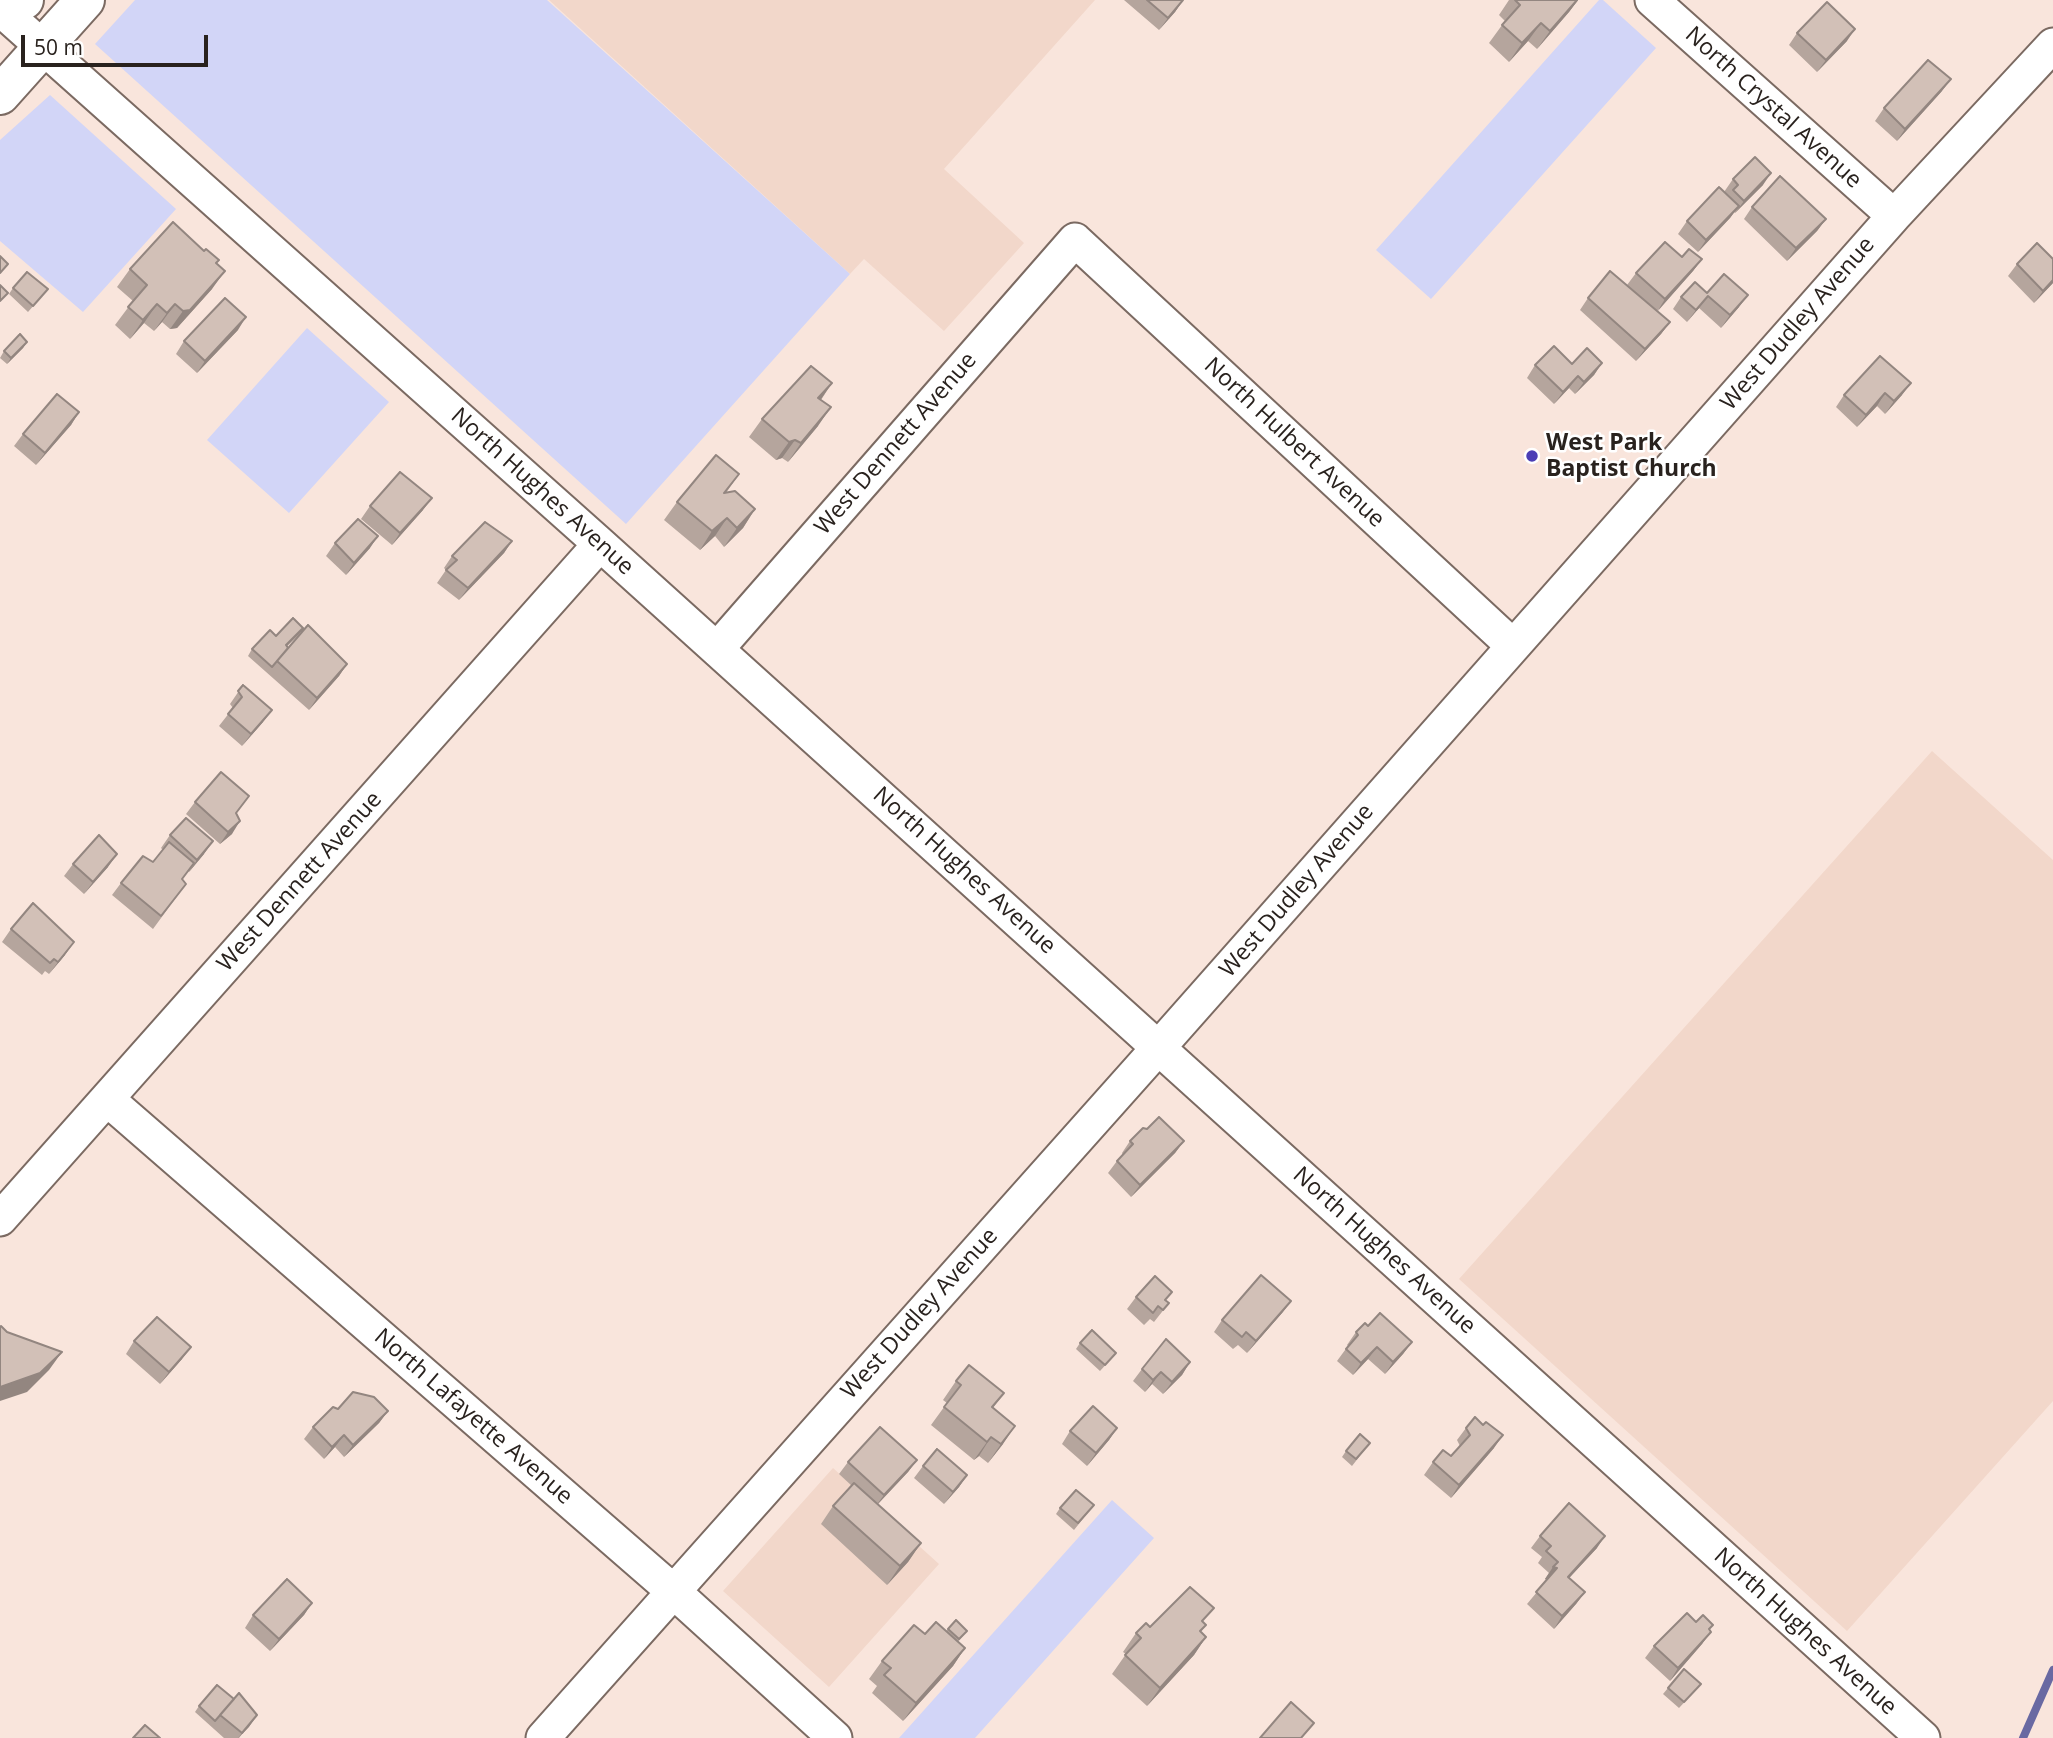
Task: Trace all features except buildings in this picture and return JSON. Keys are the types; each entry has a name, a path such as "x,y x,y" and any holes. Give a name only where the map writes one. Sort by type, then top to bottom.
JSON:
{"main road":[{"path":"0,1 24,0"},
{"path":"0,95 85,0"}],"street":[{"name":"North Crystal Avenue","path":"1652,0 1894,216"},
{"name":"North Hughes Avenue","path":"0,9 717,649 1923,1738"},
{"name":"West Dudley Avenue","path":"543,1738 1894,216 2053,45"},
{"name":"West Dennett Avenue","path":"717,649 1075,240"},
{"name":"North Hulbert Avenue","path":"1075,240 1513,646"},
{"name":"West Dennett Avenue","path":"0,1220 600,544"},
{"name":"North Lafayette Avenue","path":"107,1099 673,1591 835,1738"}],"shaded area":[{"path":"135,0 547,0 850,274 626,524 95,44"},
{"path":"549,0 1095,0 944,169 1024,243 944,331 864,259 850,274"},
{"path":"1599,0 1603,0 1656,48 1431,299 1376,250"},
{"path":"50,95 176,209 83,312 0,241 0,140"},
{"path":"307,328 389,402 289,513 207,440"},
{"path":"1932,751 2053,860 2053,1401 1847,1631 1459,1279"},
{"path":"833,1468 939,1564 829,1687 723,1591"},
{"path":"1112,1500 1154,1538 975,1738 899,1738"}],"waterway":[{"path":"2023,1738 2053,1670"}],"place":[{"name":"West Park Baptist Church","path":"1532,456"}]}
